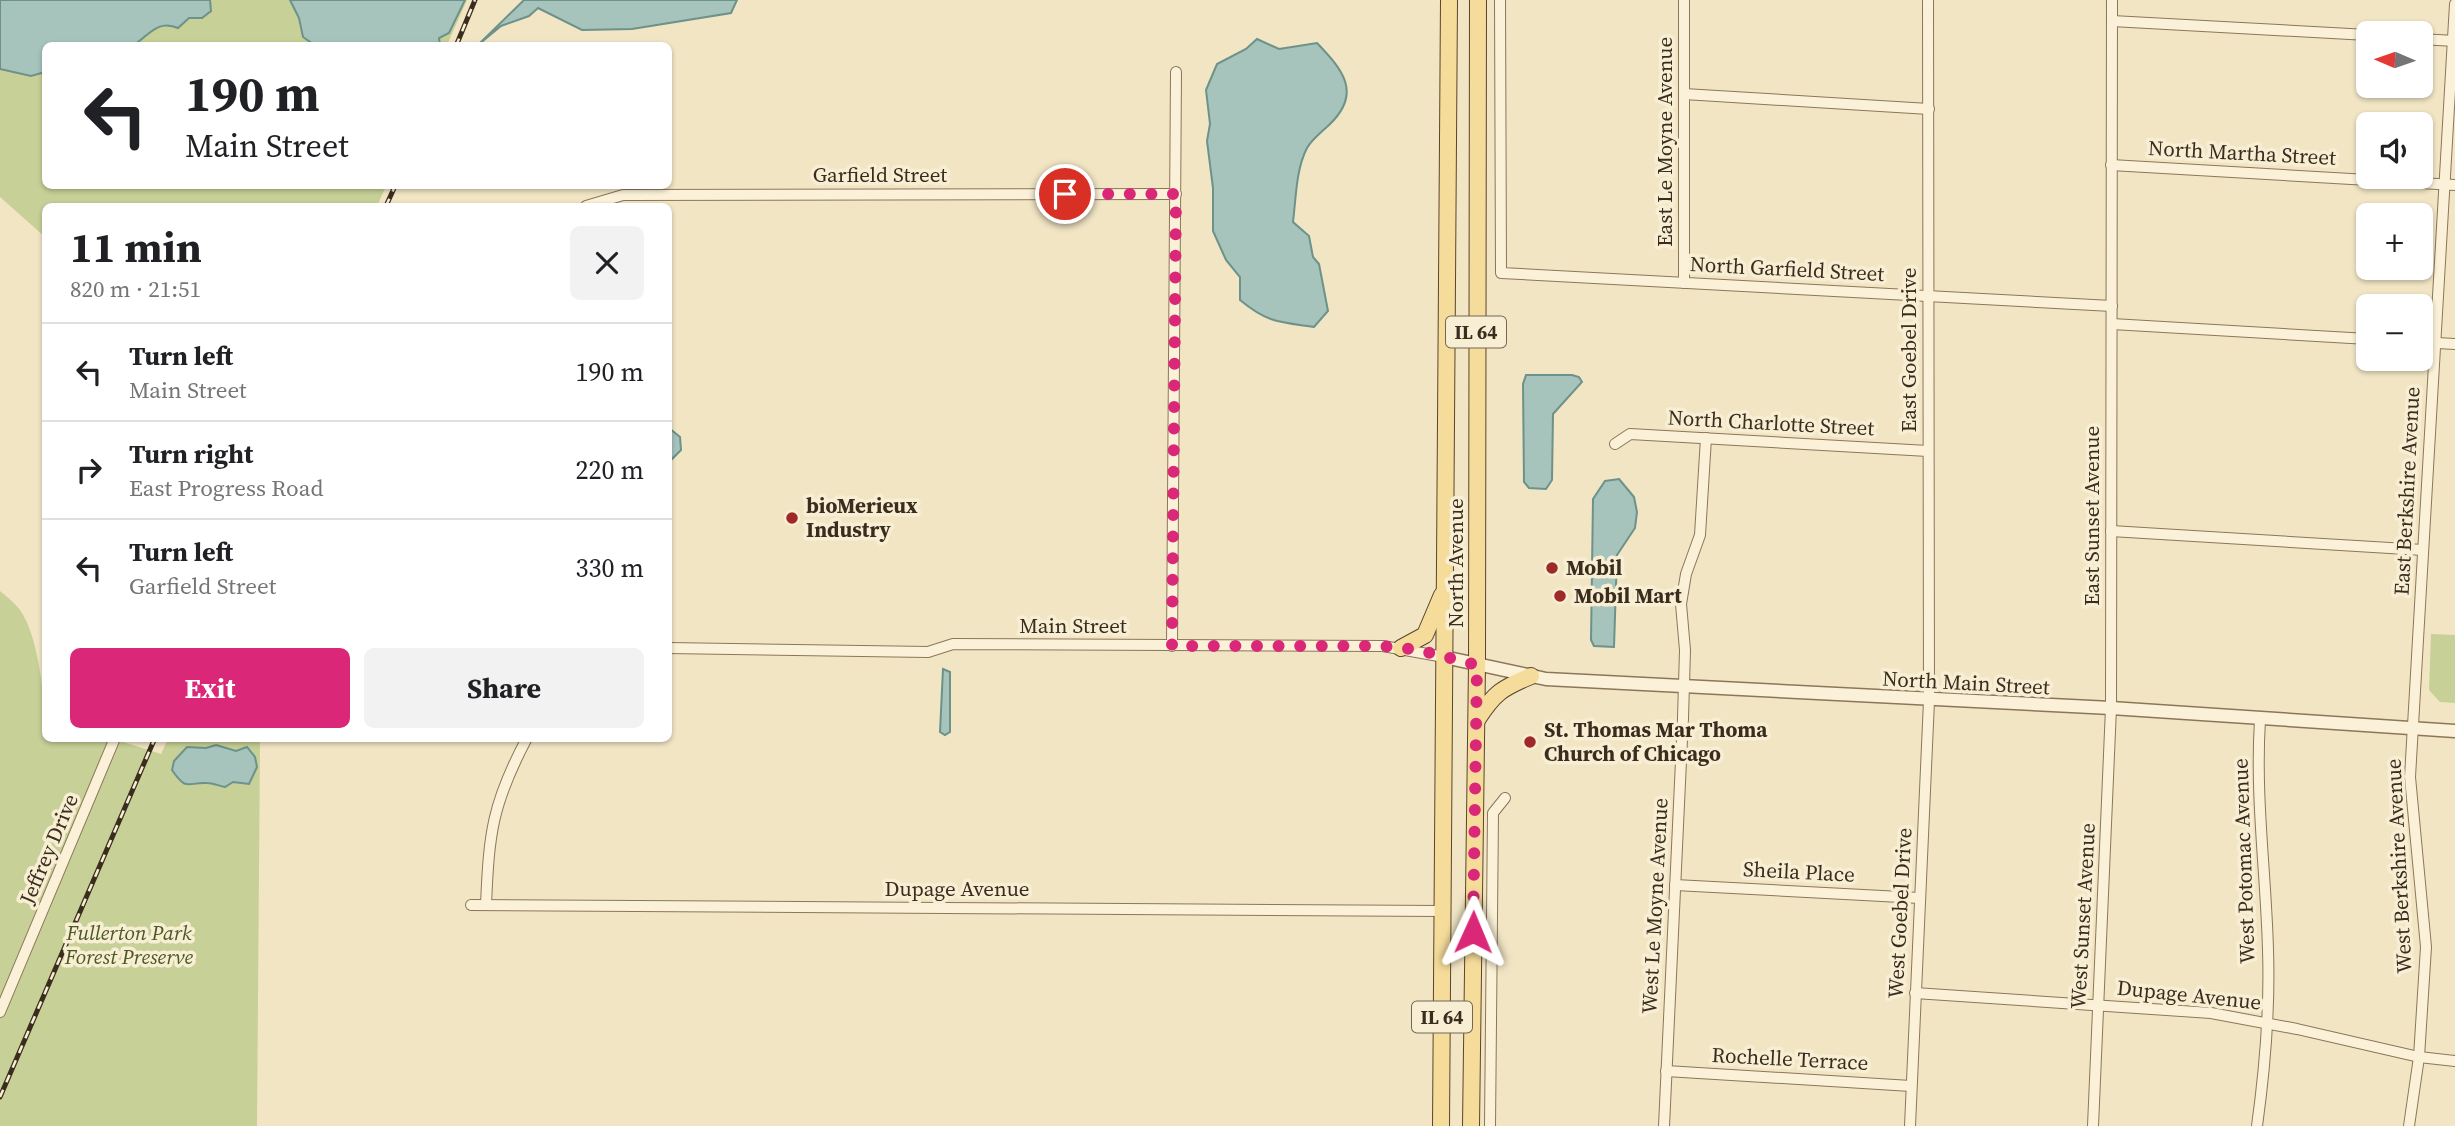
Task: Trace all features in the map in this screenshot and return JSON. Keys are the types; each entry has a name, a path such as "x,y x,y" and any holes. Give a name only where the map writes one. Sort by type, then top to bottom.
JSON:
{"main road":[{"name":"North Avenue","path":"1441,1126 1449,0"},
{"name":"North Avenue","path":"1471,1126 1477,665 1478,0"},
{"path":"1401,648 1425,635 1446,586"},
{"path":"1476,722 1491,697 1504,687 1531,676"}],"street":[{"name":"North Garfield Street","path":"1500,0 1501,272 2112,306"},
{"name":"East Le Moyne Avenue","path":"1684,0 1684,283"},
{"name":"East Goebel Drive","path":"1928,0 1929,701"},
{"path":"2112,0 2112,306"},
{"name":"East Berkshire Avenue","path":"2413,729 2435,343 2450,185 2455,4"},
{"path":"2112,21 2356,34"},
{"path":"2433,39 2454,41"},
{"path":"1172,646 1177,72"},
{"path":"1684,94 1929,109"},
{"name":"North Martha Street","path":"2111,165 2450,185"},
{"name":"Garfield Street","path":"596,203 623,195 1176,194"},
{"name":"East Sunset Avenue","path":"2111,708 2112,306"},
{"path":"2112,324 2356,338"},
{"path":"2435,343 2455,344"},
{"name":"North Charlotte Street","path":"1615,444 1630,434 1928,450"},
{"path":"1684,687 1681,604 1686,574 1700,535 1706,438"},
{"path":"2111,531 2423,550"},
{"name":"Main Street","path":"672,648 928,652 953,644 1401,648 1477,665"},
{"name":"North Main Street","path":"1477,665 1531,676 1684,687 2111,708 2455,731"},
{"name":"West Le Moyne Avenue","path":"1664,1126 1684,687"},
{"name":"West Goebel Drive","path":"1910,1126 1929,701"},
{"name":"West Sunset Avenue","path":"2093,1126 2111,708"},
{"name":"West Potomac Avenue","path":"2258,1126 2267,1023 2268,950 2259,790 2260,720"},
{"name":"West Berkshire Avenue","path":"2409,1126 2419,1057 2426,947 2410,778 2413,729"},
{"name":"Jeffrey Drive","path":"0,1012 113,742"},
{"path":"486,905 492,819 498,797 525,742"},
{"path":"1490,1126 1493,813 1505,798"},
{"name":"Sheila Place","path":"1675,885 1920,898"},
{"name":"Dupage Avenue","path":"471,905 1442,911"},
{"name":"Dupage Avenue","path":"1915,993 2178,1009 2267,1023 2419,1057 2455,1061"},
{"name":"Rochelle Terrace","path":"1666,1071 1911,1086"}],"green space":[{"path":"0,0 467,0 448,42 42,42 42,189 385,189 378,203 42,203 42,234 0,197"},
{"name":"Fullerton Park Forest Preserve","path":"0,591 20,610 27,622 37,654 42,684 42,742 123,742 161,754 167,742 260,742 257,1126 0,1126"},
{"path":"2431,634 2455,635 2455,703 2440,702 2429,690"}],"water":[{"path":"0,0 210,0 211,11 202,18 189,18 178,28 165,25 159,27 138,42 42,42 42,73 31,76 0,69"},
{"path":"290,0 465,0 449,33 439,38 440,42 310,42 303,37 299,18"},
{"path":"524,0 737,0 731,13 632,29 582,30 538,8 529,16 501,26 481,42"},
{"path":"1257,39 1279,49 1317,43 1341,72 1347,92 1340,113 1307,148 1297,184 1293,222 1309,236 1313,257 1319,264 1328,311 1314,327 1274,320 1240,300 1240,277 1226,260 1213,231 1213,188 1207,141 1210,124 1206,90 1217,64 1246,49"},
{"path":"1526,375 1572,375 1579,377 1582,382 1553,414 1552,480 1546,489 1529,488 1524,482 1523,384"},
{"path":"672,430 680,437 681,450 672,459"},
{"path":"1619,479 1634,497 1637,512 1635,528 1617,555 1614,647 1594,646 1591,640 1593,499 1605,481"},
{"path":"943,669 950,672 950,732 945,735 940,732"},
{"path":"216,745 236,751 247,747 255,757 257,767 249,784 233,782 225,787 209,783 184,784 172,770 174,761 187,747 206,748"}],"railway":[{"path":"458,42 475,0"},
{"path":"387,203 394,189"},
{"path":"0,1097 153,742"}],"place":[{"name":"bioMerieux Industry","path":"792,518"},
{"name":"Mobil","path":"1552,568"},
{"name":"Mobil Mart","path":"1560,596"},
{"name":"St. Thomas Mar Thoma Church of Chicago","path":"1530,742"}],"route":[{"path":"1065,194 1176,194 1172,646 1383,646 1419,650 1477,665 1473,932"}]}
